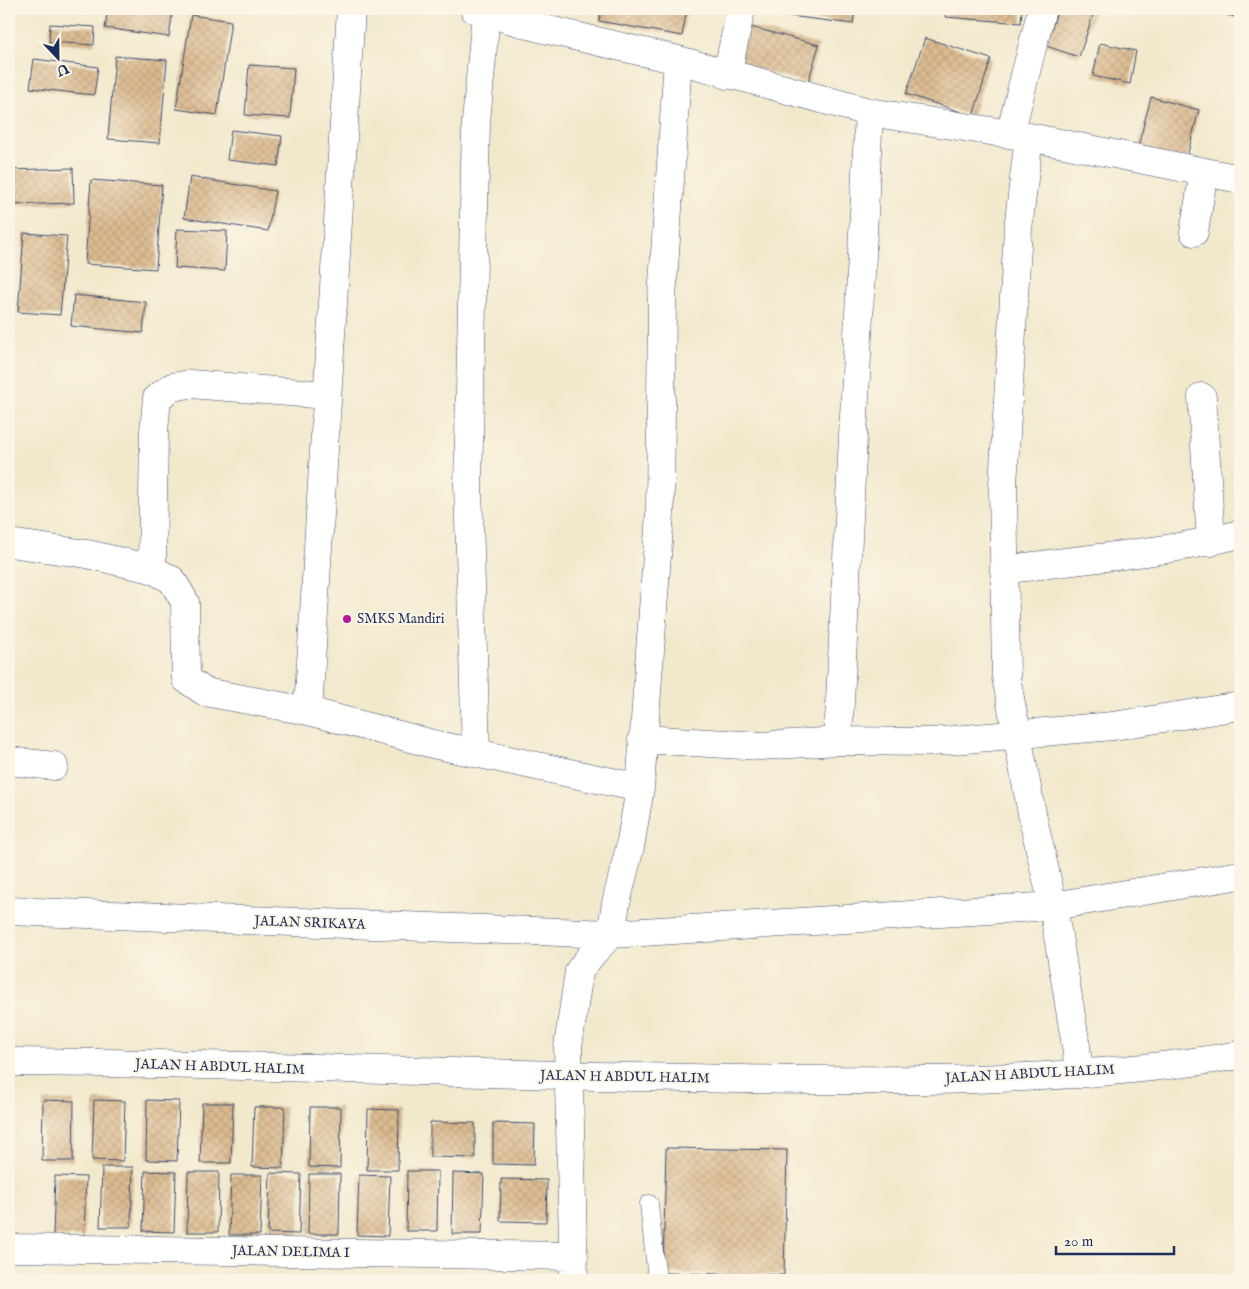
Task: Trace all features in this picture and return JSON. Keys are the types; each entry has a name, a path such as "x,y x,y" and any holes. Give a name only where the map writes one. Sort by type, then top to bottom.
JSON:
{"street":[{"path":"308,711 351,9"},
{"path":"727,75 741,9"},
{"path":"1042,9 1019,136 1018,230 1003,475 1006,677 1016,734 1053,906 1079,1074"},
{"path":"476,752 468,475 480,11 540,28 678,60 727,75 869,112 1138,157 1240,178"},
{"path":"574,1268 568,1047 580,971 592,954 611,934 616,903 630,847 640,788 642,739 660,514 662,298 678,60"},
{"path":"838,741 869,112"},
{"path":"1194,232 1204,172"},
{"path":"152,569 154,431 157,398 172,387 190,384 326,394"},
{"path":"1202,397 1211,542"},
{"path":"1004,570 1138,554 1211,542 1240,534"},
{"path":"9,543 87,554 152,569 172,580 185,602 186,680 192,686 205,692 308,711 433,744 640,788"},
{"path":"642,739 760,746 838,741 931,742 1113,726 1240,706"},
{"path":"9,761 54,766"},
{"name":"JALAN SRIKAYA","path":"9,911 611,934 1053,906 1240,875"},
{"name":"JALAN H ABDUL HALIM","path":"9,1062 568,1076 917,1080 1079,1074 1240,1055"},
{"name":"JALAN DELIMA I","path":"9,1248 574,1268"}],"lane":[{"path":"649,1204 657,1280"}],"building":[{"path":"70,9 93,9 92,14"},
{"path":"108,9 173,9 169,37 105,28"},
{"path":"601,9 687,9 682,36 599,21"},
{"path":"758,9 855,9 853,24 758,12"},
{"path":"946,9 1022,9 1021,23 945,17"},
{"path":"1058,9 1095,9 1079,57 1046,46"},
{"path":"1203,9 1237,9 1235,17"},
{"path":"191,15 231,21 217,115 176,109"},
{"path":"50,24 95,27 94,45 49,42"},
{"path":"747,26 819,45 808,83 737,64"},
{"path":"925,38 991,59 973,116 906,94"},
{"path":"1100,43 1136,51 1130,84 1093,76"},
{"path":"115,56 167,60 160,143 108,139"},
{"path":"34,59 98,67 94,95 30,88"},
{"path":"249,65 294,68 290,118 245,115"},
{"path":"1151,97 1199,110 1186,160 1138,147"},
{"path":"231,130 282,136 278,166 227,160"},
{"path":"73,168 74,203 9,205 9,170"},
{"path":"190,177 275,191 268,231 184,218"},
{"path":"91,180 162,185 156,269 85,264"},
{"path":"177,229 227,231 225,271 175,268"},
{"path":"24,233 67,236 60,315 18,312"},
{"path":"74,295 146,302 143,333 71,326"},
{"path":"43,1100 74,1101 73,1161 42,1161"},
{"path":"94,1100 125,1101 123,1161 92,1160"},
{"path":"147,1100 179,1101 177,1161 146,1160"},
{"path":"202,1103 233,1103 231,1163 200,1163"},
{"path":"254,1107 285,1107 283,1168 252,1167"},
{"path":"310,1107 341,1107 340,1168 309,1167"},
{"path":"368,1109 399,1110 398,1170 367,1170"},
{"path":"430,1122 475,1123 475,1158 430,1157"},
{"path":"493,1123 535,1124 534,1165 493,1164"},
{"path":"666,1148 787,1150 784,1275 663,1273"},
{"path":"102,1167 133,1167 131,1227 100,1227"},
{"path":"145,1171 176,1172 174,1232 143,1231"},
{"path":"407,1171 438,1171 437,1231 406,1231"},
{"path":"188,1172 219,1172 218,1232 187,1232"},
{"path":"270,1173 301,1174 299,1234 268,1233"},
{"path":"453,1173 484,1174 482,1234 452,1234"},
{"path":"309,1174 340,1174 339,1234 308,1234"},
{"path":"231,1175 262,1175 260,1235 229,1235"},
{"path":"359,1175 390,1176 388,1236 357,1235"},
{"path":"55,1176 86,1177 84,1237 53,1236"},
{"path":"501,1179 547,1180 546,1222 500,1221"}],"place":[{"name":"SMKS Mandiri","path":"347,619"}]}
